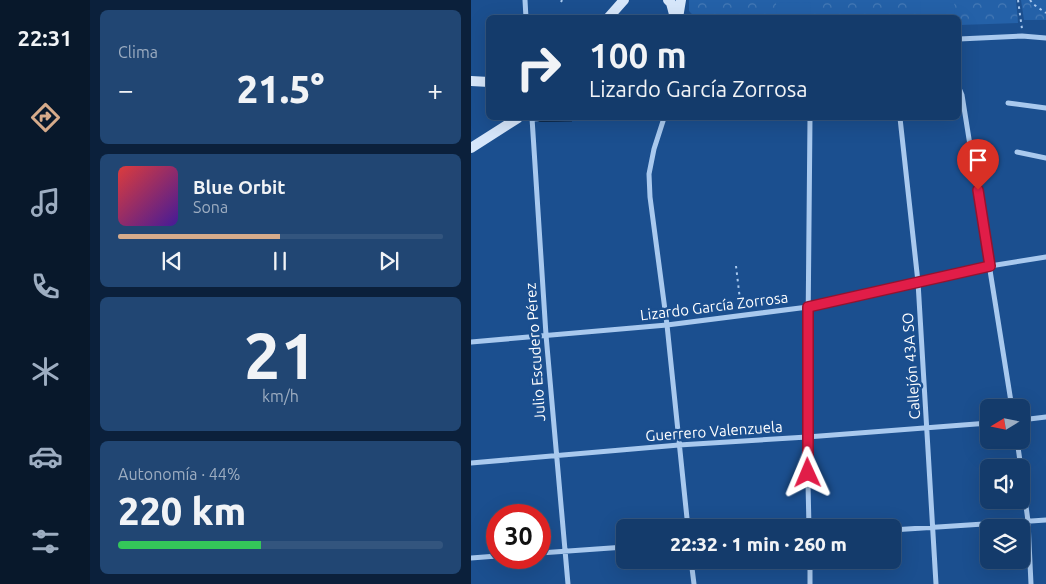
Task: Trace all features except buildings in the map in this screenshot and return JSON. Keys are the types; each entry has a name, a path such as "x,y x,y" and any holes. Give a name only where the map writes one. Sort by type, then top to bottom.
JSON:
{"main road":[{"path":"611,15 624,0"},
{"path":"668,0 675,15"},
{"path":"677,15 681,0"},
{"path":"471,81 486,82"},
{"path":"471,148 515,120"}],"street":[{"path":"525,0 526,15"},
{"path":"961,39 1022,36 1046,38"},
{"path":"961,93 1012,399"},
{"path":"1008,103 1046,108"},
{"name":"Julio Escudero Pérez","path":"532,120 546,335 568,584"},
{"path":"664,120 653,149 649,174 650,197 667,325 687,519"},
{"path":"809,519 807,437 810,120"},
{"name":"Callejón 43A SO","path":"901,120 918,282 936,584"},
{"path":"1017,152 1046,158"},
{"name":"Lizardo García Zorrosa","path":"471,342 667,325 808,307 990,266 1046,257"},
{"path":"1030,419 1046,417"},
{"name":"Guerrero Valenzuela","path":"471,463 679,445 980,424"},
{"path":"1030,521 1046,520"},
{"path":"901,529 980,524"},
{"path":"551,552 616,548"},
{"path":"471,558 486,557"},
{"path":"1030,563 1031,584"},
{"path":"692,569 694,584"},
{"path":"809,569 810,584"}],"path":[{"path":"1019,0 1022,36"},
{"path":"1030,0 1046,13"},
{"path":"736,266 741,316"}],"green space":[{"path":"689,0 1016,0 1018,23 961,25 961,15 693,15 689,11"},
{"path":"920,0 954,0 955,15 921,15"},
{"path":"1021,0 1046,0 1046,20 1024,20"},
{"path":"810,2 811,15 777,15 776,3"}],"route":[{"path":"808,473 808,307 990,266 978,190"}]}
